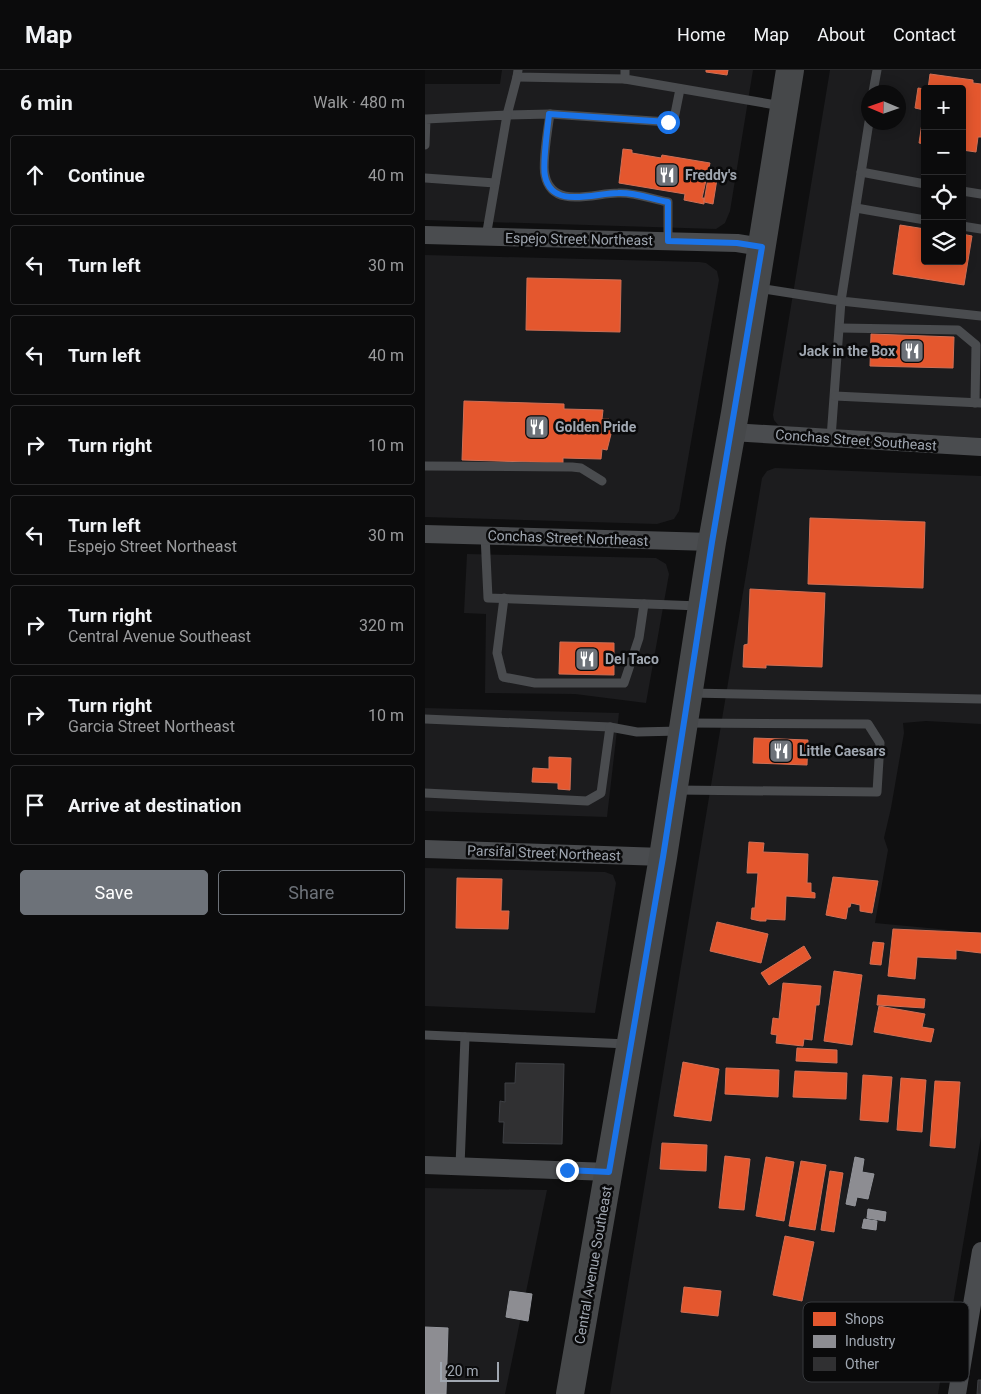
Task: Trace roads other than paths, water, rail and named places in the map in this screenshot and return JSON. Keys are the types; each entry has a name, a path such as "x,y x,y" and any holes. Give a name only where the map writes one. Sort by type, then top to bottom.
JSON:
{"main road":[{"name":"Central Avenue Southeast","path":"570,1394 663,857 712,542 790,70"}],"street":[{"name":"Espejo Street Northeast","path":"425,235 737,243 762,247"},
{"name":"Conchas Street Southeast","path":"731,432 981,447"},
{"name":"Conchas Street Northeast","path":"425,534 712,542"},
{"name":"Parsifal Street Northeast","path":"425,849 663,857"},
{"path":"425,1165 609,1172"},
{"path":"969,1322 981,1251"}],"lane":[{"path":"874,85 877,70"},
{"path":"486,237 507,115 517,74 625,75 680,89 784,106"},
{"path":"425,146 426,119 549,114 668,122 674,119 680,89"},
{"path":"549,114 544,174 549,189 561,196 575,197 620,192 668,202 668,241"},
{"path":"831,438 841,301 868,130"},
{"path":"861,172 921,183"},
{"path":"425,178 495,182"},
{"path":"966,192 981,194"},
{"path":"855,208 921,219"},
{"path":"966,227 981,229"},
{"path":"755,287 841,301 981,316"},
{"path":"835,396 978,403 976,345 958,330 840,328"},
{"path":"425,466 572,467 581,468 602,481"},
{"path":"485,535 488,598 702,606"},
{"path":"504,598 497,653 503,677 535,683 624,683 639,638 644,604"},
{"path":"688,693 981,699"},
{"path":"425,719 611,727 637,732 683,727 868,724 880,743 877,792 673,790"},
{"path":"425,793 587,801 601,793 611,727"},
{"path":"425,1035 631,1044"},
{"path":"460,1166 465,1037"}],"place":[{"name":"Freddy's","path":"667,175"},
{"name":"Jack in the Box","path":"912,351"},
{"name":"Golden Pride","path":"537,427"},
{"name":"Del Taco","path":"587,659"},
{"name":"Little Caesars","path":"781,751"}]}
